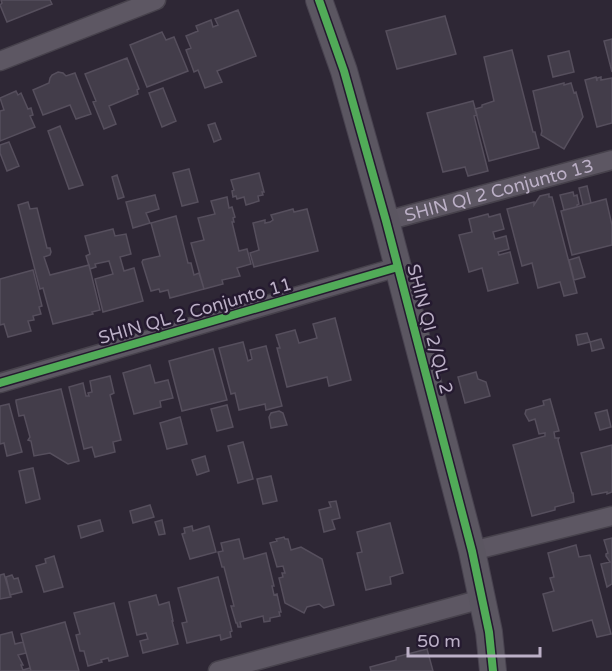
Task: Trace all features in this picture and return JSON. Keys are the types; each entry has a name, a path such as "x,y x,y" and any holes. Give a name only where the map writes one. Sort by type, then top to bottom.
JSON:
{"street":[{"path":"0,61 156,0"},
{"name":"SHIN QI 2/QL 2","path":"319,0 344,71 386,221 472,551 489,632 493,671"},
{"name":"SHIN QI 2 Conjunto 13","path":"386,221 612,160"},
{"name":"SHIN QL 2 Conjunto 11","path":"0,384 398,267"},
{"path":"472,551 612,516"},
{"path":"218,671 483,599"},
{"name":"SHIN QI 2/QL 2","path":"489,632 510,671"}],"building":[{"path":"1,0 50,0 52,4 7,22 0,5"},
{"path":"238,10 256,56 217,71 222,82 205,88 198,70 194,72 186,50 191,48 186,36 198,31 196,26 211,20 213,27 218,25 215,19"},
{"path":"445,16 456,54 397,69 386,31"},
{"path":"162,32 166,40 174,37 188,71 147,87 130,45"},
{"path":"612,39 612,72 604,41"},
{"path":"512,50 539,148 489,161 475,109 494,101 484,57"},
{"path":"569,51 574,72 553,77 548,56"},
{"path":"127,58 139,89 138,94 109,106 116,124 104,129 85,74"},
{"path":"58,72 66,76 75,73 91,114 76,119 70,105 43,115 33,90 49,83 52,75"},
{"path":"596,77 597,81 597,78 601,77 601,80 612,78 612,123 597,127 585,80"},
{"path":"564,83 564,85 571,83 583,117 564,149 541,135 533,91"},
{"path":"163,88 176,121 162,127 149,93"},
{"path":"16,91 18,95 21,93 28,109 31,108 33,115 30,116 35,127 0,141 0,111 4,110 0,98"},
{"path":"473,101 477,115 474,116 488,171 468,176 465,167 443,172 427,113"},
{"path":"215,123 221,139 214,142 208,125"},
{"path":"60,126 83,185 69,189 48,131"},
{"path":"9,142 19,166 7,171 0,153 0,145"},
{"path":"189,169 198,202 182,206 173,173"},
{"path":"259,173 264,192 262,192 263,195 258,196 259,201 246,205 244,197 237,199 236,196 233,197 232,191 234,190 231,180"},
{"path":"117,175 124,197 118,199 112,177"},
{"path":"587,186 591,203 583,205 579,188"},
{"path":"573,192 574,196 577,195 579,204 577,207 564,210 560,195"},
{"path":"549,194 549,197 552,197 577,293 564,296 560,282 538,288 532,263 522,266 507,209 534,202 534,205 540,196"},
{"path":"155,195 159,209 146,213 150,223 133,228 126,202"},
{"path":"227,197 229,208 232,207 235,217 232,222 239,251 247,249 251,264 237,268 240,276 222,280 223,284 204,289 191,243 204,240 198,218 215,214 211,201"},
{"path":"606,199 612,225 612,245 572,255 561,211"},
{"path":"28,202 30,209 37,208 47,248 50,248 50,255 44,257 50,275 89,265 100,310 92,312 93,314 53,324 43,288 40,289 18,205"},
{"path":"293,209 294,212 307,209 318,251 254,267 250,253 259,250 253,223 265,220 265,223 270,222 273,220 271,215"},
{"path":"488,214 489,217 500,214 504,229 493,232 495,239 506,236 509,249 498,252 499,255 510,252 518,283 488,291 482,268 469,272 459,235 472,232 469,219"},
{"path":"176,216 188,263 191,263 194,275 199,273 204,289 170,298 168,290 151,291 142,262 160,256 151,223"},
{"path":"113,229 115,236 126,234 131,254 120,257 124,271 134,268 143,301 103,312 95,279 113,274 109,261 95,264 96,267 90,269 86,256 90,254 85,236"},
{"path":"579,257 585,277 574,280 569,260"},
{"path":"33,270 42,306 39,307 41,314 33,316 34,320 28,321 31,331 8,337 4,324 0,325 0,279"},
{"path":"335,318 351,380 329,386 327,377 287,387 276,335 295,330 299,343 317,338 313,324"},
{"path":"587,333 590,342 578,345 576,335"},
{"path":"601,339 604,348 592,351 590,342"},
{"path":"243,342 248,361 252,359 250,350 266,346 282,406 266,410 265,404 239,410 235,393 231,394 219,348"},
{"path":"213,349 227,400 182,411 169,361"},
{"path":"150,365 155,383 168,380 173,398 160,401 161,407 134,414 123,373"},
{"path":"476,372 478,379 486,382 490,396 465,403 458,377"},
{"path":"110,376 114,393 110,395 121,440 113,442 115,452 95,457 92,447 84,449 69,387 83,383 86,396 89,396 88,393 92,392 90,381"},
{"path":"61,389 79,461 68,464 50,453 34,456 31,441 28,440 30,437 24,415 19,416 16,402 16,400"},
{"path":"550,399 559,431 554,432 555,438 559,438 574,502 532,516 513,445 545,436 545,433 539,434 535,419 529,421 525,414 526,410 544,405 543,401"},
{"path":"9,404 22,452 7,456 4,443 0,444 0,406"},
{"path":"227,405 233,427 217,431 211,409"},
{"path":"607,410 611,427 600,430 595,413"},
{"path":"279,411 283,413 287,425 271,428 269,417 271,413"},
{"path":"180,417 187,444 167,449 160,423"},
{"path":"243,442 253,479 238,483 228,446"},
{"path":"612,445 612,492 592,495 581,453"},
{"path":"205,456 209,471 197,475 192,460"},
{"path":"33,468 40,499 26,503 19,471"},
{"path":"271,476 277,501 263,504 257,479"},
{"path":"336,501 340,518 332,520 335,529 324,532 319,510 331,507 329,502"},
{"path":"150,505 154,517 133,523 130,511"},
{"path":"100,520 103,531 81,538 78,526"},
{"path":"162,520 165,534 159,535 155,522"},
{"path":"390,523 403,573 390,577 391,584 366,590 357,553 362,552 357,532"},
{"path":"192,526 193,531 209,526 216,552 190,559 182,534 185,533 184,528"},
{"path":"284,537 288,539 291,550 301,547 322,559 334,605 324,608 319,604 307,607 304,613 285,603 279,578 283,577 282,573 285,573 283,566 277,567 270,543"},
{"path":"612,538 612,584 607,587 601,564 610,562 606,556 608,553 604,540"},
{"path":"239,539 244,559 266,553 274,595 277,594 281,612 279,612 280,616 270,618 270,621 264,622 263,616 240,622 241,627 238,627 236,623 231,606 234,606 218,552 223,551 221,543"},
{"path":"576,545 579,557 590,555 611,634 597,637 592,620 553,631 543,594 554,591 550,578 554,577 548,553"},
{"path":"54,556 63,587 44,592 36,566 46,563 45,559"},
{"path":"4,574 11,597 0,599 0,575"},
{"path":"12,575 14,579 18,578 22,592 10,595 6,577"},
{"path":"218,577 232,631 230,632 231,637 221,640 220,635 187,643 182,623 187,622 178,588"},
{"path":"156,595 159,605 169,602 178,644 143,653 140,641 148,639 146,633 137,635 129,602"},
{"path":"114,603 128,656 109,661 108,658 88,666 84,651 80,651 76,635 80,634 74,613"},
{"path":"65,622 79,671 31,671 21,634"},
{"path":"12,632 15,644 23,642 26,653 18,655 23,670 30,668 31,671 0,671 0,635"},
{"path":"427,649 433,671 371,671 370,667"}],"cycle path":[{"path":"319,0 344,71 386,221 472,551 489,632 493,671"},
{"path":"0,383 398,267"}]}
